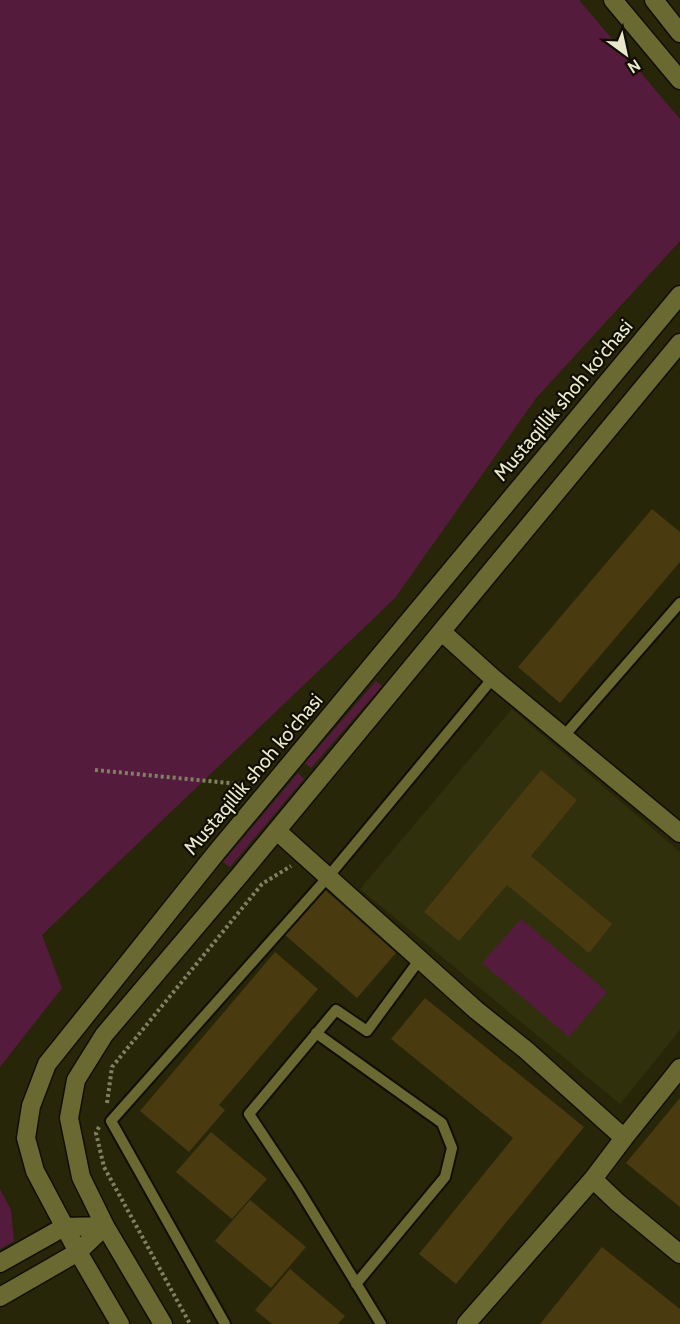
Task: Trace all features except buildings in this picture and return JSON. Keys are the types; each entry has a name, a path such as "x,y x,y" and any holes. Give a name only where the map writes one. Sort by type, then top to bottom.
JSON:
{"street":[{"path":"613,0 680,80"},
{"path":"654,0 680,33"},
{"name":"Mustaqillik shoh ko'chasi","path":"120,1324 64,1227 35,1171 26,1138 31,1106 47,1064 216,853 680,295"},
{"path":"163,1324 105,1226 81,1177 69,1118 76,1080 104,1035 277,831 680,343"},
{"path":"442,632 493,678 680,833"},
{"path":"277,831 476,1010 526,1050 624,1138"},
{"path":"466,1324 593,1179 680,1068"},
{"path":"593,1179 680,1254"},
{"path":"0,1263 64,1227 105,1226"},
{"path":"0,1297 78,1252 105,1226"}],"lane":[{"path":"564,736 680,603"},
{"path":"225,1324 111,1121 328,877 493,678"},
{"path":"381,1324 298,1188 249,1114 336,1010 367,1031 420,958"},
{"path":"316,1033 442,1122 452,1148 445,1177 356,1284"}],"path":[{"path":"95,770 239,784"}],"shaded area":[{"path":"0,0 579,0 680,119 680,241 537,397 395,598 42,935 62,988 0,1067"},
{"path":"376,681 382,686 311,768 305,763"},
{"path":"512,709 680,852 680,1030 620,1104 360,889"},
{"path":"298,773 304,779 230,867 223,862"},
{"path":"521,919 607,992 569,1037 482,963"},
{"path":"0,1189 11,1210 14,1241 0,1249"}]}
